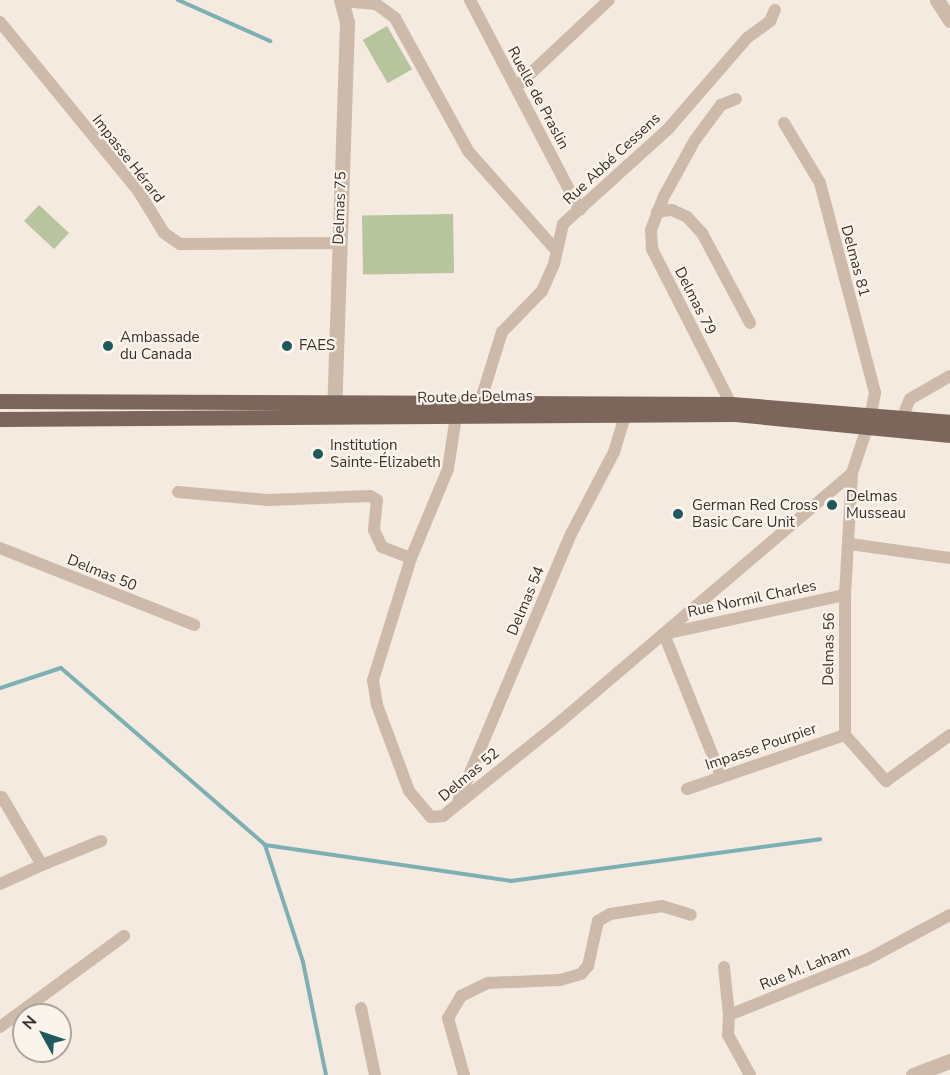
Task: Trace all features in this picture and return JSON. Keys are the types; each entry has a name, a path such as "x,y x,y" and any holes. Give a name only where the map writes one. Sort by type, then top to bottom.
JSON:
{"main road":[{"name":"Route de Delmas","path":"0,401 456,416 478,408 625,416 733,409"},
{"name":"Route de Delmas","path":"0,419 478,408 733,409 870,419 950,435"},
{"name":"Route de Delmas","path":"870,419 903,416 950,422"}],"street":[{"name":"Ruelle de Praslin","path":"470,0 580,210"},
{"path":"516,87 609,0"},
{"path":"937,0 950,20"},
{"path":"342,1 376,4 395,18 468,150 555,249"},
{"name":"Delmas 75","path":"334,411 347,22 342,1"},
{"name":"Rue Abbé Cessens","path":"478,408 502,332 542,291 554,264 555,249 563,224 668,129 747,38 770,21 775,10"},
{"name":"Impasse Hérard","path":"0,22 139,192 164,233 180,244 339,243"},
{"name":"Delmas 79","path":"733,409 652,249 651,230 663,198 716,110 736,99"},
{"name":"Delmas 81","path":"784,123 820,183 875,393 870,419"},
{"path":"657,212 672,210 687,217 702,233 750,323"},
{"path":"903,416 910,399 950,376"},
{"name":"Delmas 52","path":"456,416 448,469 411,558 373,680 377,705 418,805 431,817 443,816 459,800 664,633 852,473"},
{"name":"Delmas 54","path":"459,800 571,534 614,452 625,416"},
{"name":"Delmas 56","path":"845,735 845,595 850,544 852,473 870,419"},
{"path":"177,492 268,500 370,496 377,500 374,530 382,547 411,558"},
{"path":"850,544 950,558"},
{"name":"Delmas 50","path":"0,548 194,625"},
{"name":"Rue Normil Charles","path":"664,633 845,595"},
{"path":"664,633 722,776"},
{"path":"845,735 886,781 950,735"},
{"name":"Impasse Pourpier","path":"687,789 845,735"},
{"path":"2,797 42,865"},
{"path":"0,884 101,841"},
{"path":"464,1075 448,1018 461,996 488,983 560,980 581,974 588,966 598,921 610,914 662,906 691,915"},
{"name":"Rue M. Laham","path":"729,1015 866,960 950,915"},
{"path":"0,1027 124,936"},
{"path":"724,967 729,1015 728,1035 750,1075"},
{"path":"361,1008 375,1075"},
{"path":"913,1075 950,1061"}],"green space":[{"path":"387,26 412,69 388,83 363,40"},
{"path":"39,205 69,233 54,249 24,221"},
{"path":"453,214 454,273 363,275 362,216"}],"waterway":[{"path":"178,0 270,41"},
{"path":"0,688 61,668 265,845 303,962 326,1075"},
{"path":"265,845 511,881 820,839"}],"place":[{"name":"Ambassade du Canada","path":"108,346"},
{"name":"FAES","path":"287,346"},
{"name":"Institution Sainte-Élizabeth","path":"318,454"},
{"name":"Delmas Musseau","path":"832,505"},
{"name":"German Red Cross Basic Care Unit","path":"678,514"}]}
